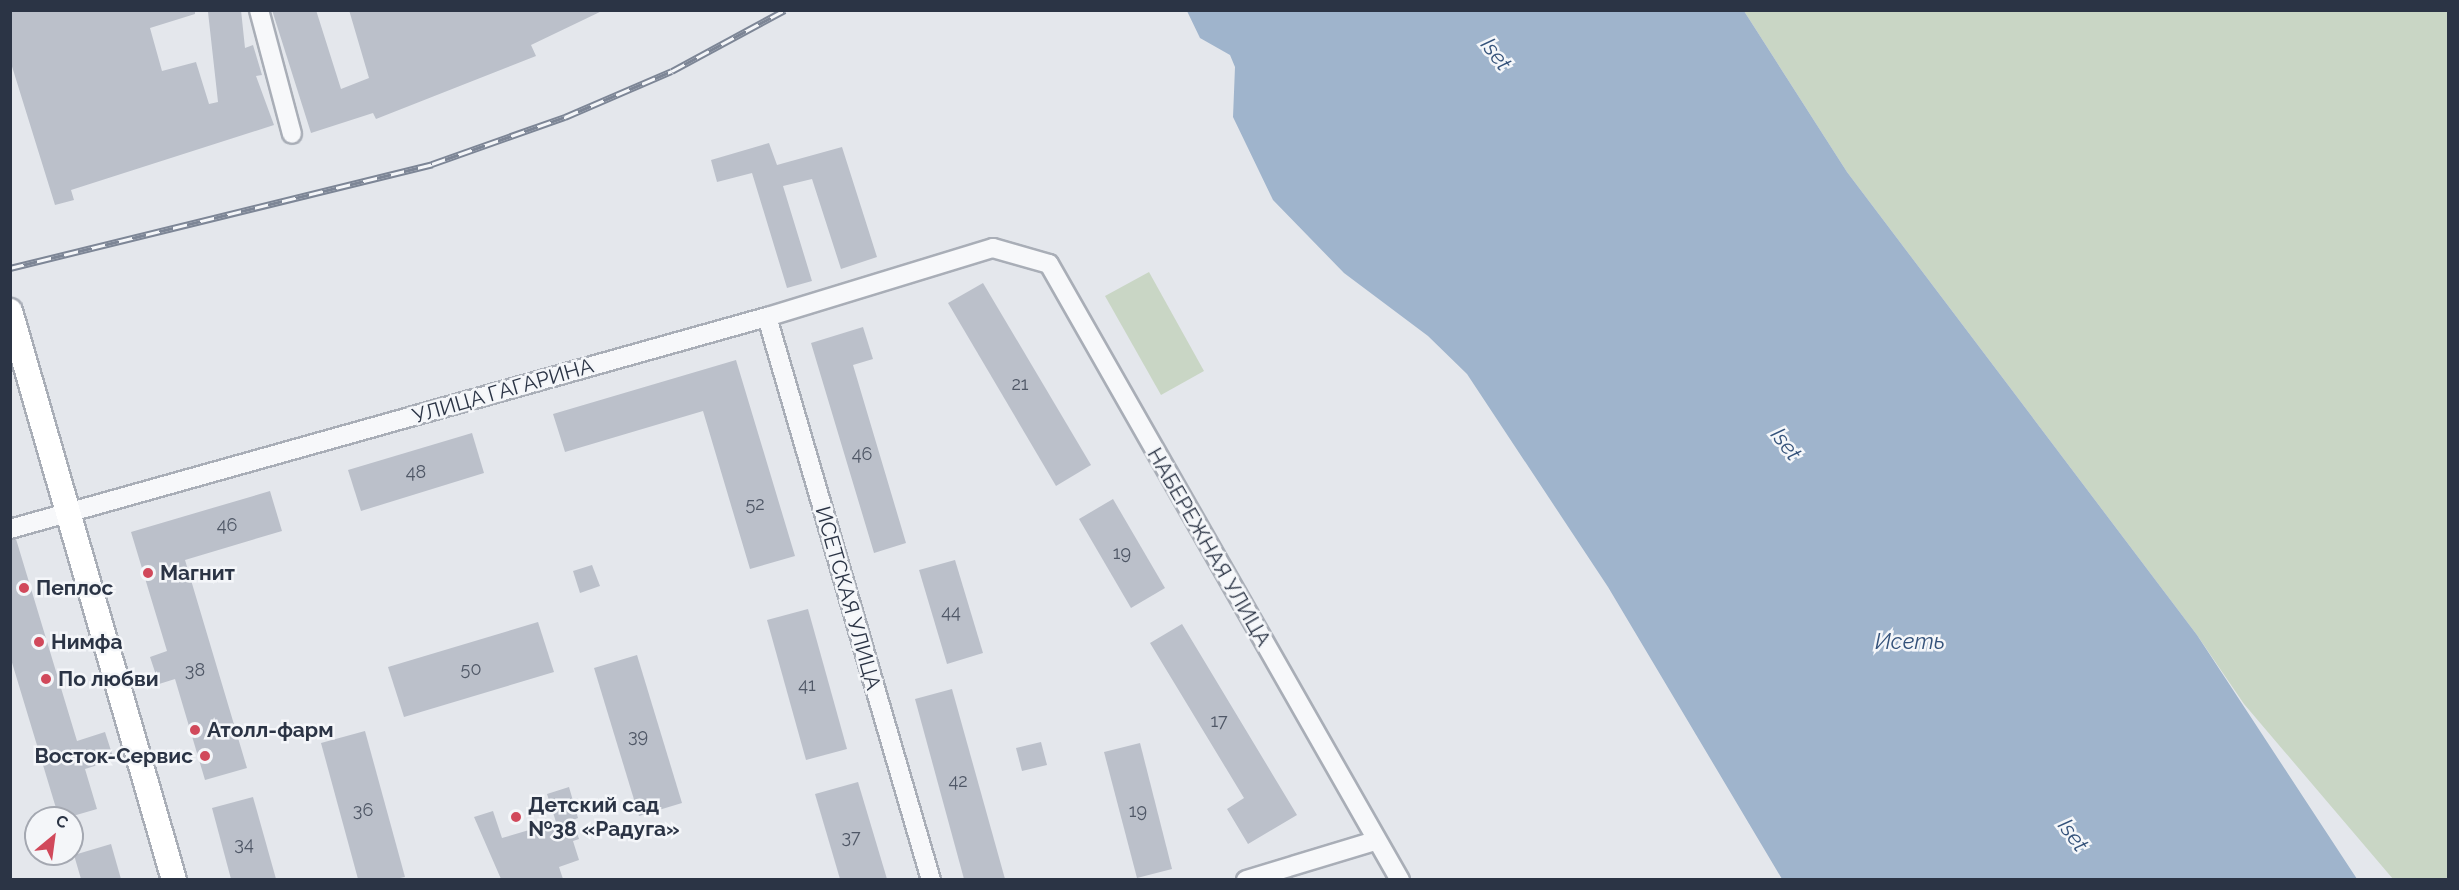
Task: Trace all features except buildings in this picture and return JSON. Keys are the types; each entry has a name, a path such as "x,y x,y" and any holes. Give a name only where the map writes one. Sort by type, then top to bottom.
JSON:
{"main road":[{"path":"10,311 174,879"}],"street":[{"path":"259,10 292,134"},
{"name":"УЛИЦА ГАГАРИНА","path":"10,529 767,317 993,248"},
{"name":"НАБЕРЕЖНАЯ УЛИЦА","path":"993,248 1049,264 1375,842 1401,879"},
{"name":"ИСЕТСКАЯ УЛИЦА","path":"767,317 931,879"},
{"path":"1245,879 1375,842"}],"green space":[{"path":"1744,11 2448,11 2448,879 2393,879 2244,704 2197,635 1847,172"},
{"path":"1149,272 1204,371 1161,395 1105,296"}],"water":[{"name":"Исеть","path":"1187,11 1744,11 1847,172 2197,635 2357,879 1782,879 1608,587 1467,374 1428,336 1344,273 1273,200 1233,117 1235,67 1230,55 1200,38"}],"railway":[{"path":"10,268 432,164 565,117 672,71 785,10"}],"place":[{"name":"Магнит","path":"148,573"},
{"name":"Пеплос","path":"24,588"},
{"name":"Нимфа","path":"39,642"},
{"name":"По любви","path":"46,679"},
{"name":"Атолл-фарм","path":"195,730"},
{"name":"Восток-Сервис","path":"205,756"},
{"name":"Детский сад №38 «Радуга»","path":"516,817"}],"water label":[{"name":"Iset","path":"1496,54"},
{"name":"Iset","path":"1786,444"},
{"name":"Iset","path":"2073,835"}]}
